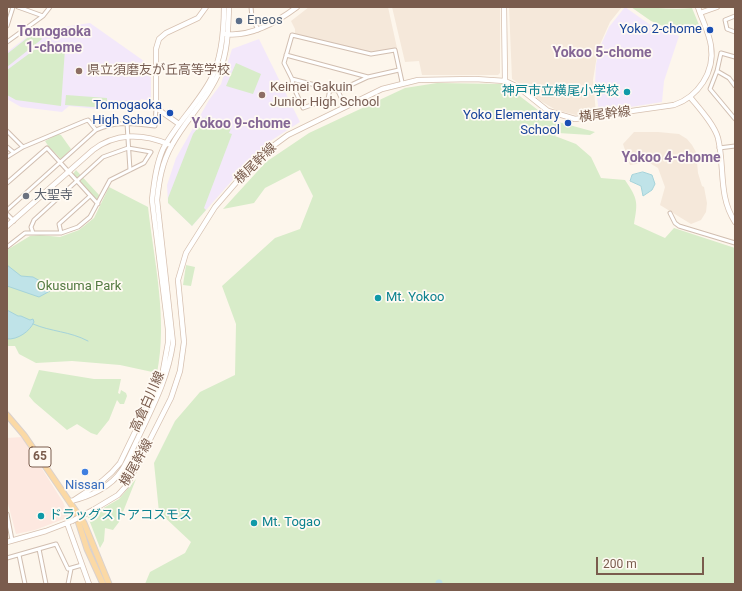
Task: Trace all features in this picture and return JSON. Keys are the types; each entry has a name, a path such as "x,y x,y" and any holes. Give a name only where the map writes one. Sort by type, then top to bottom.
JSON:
{"main road":[{"name":"65","path":"7,415 24,435 84,523 109,584"},
{"name":"65","path":"70,502 87,549 103,584"}],"street":[{"path":"7,26 13,7"},
{"path":"18,7 26,8 43,16"},
{"path":"7,42 43,16 50,7"},
{"path":"7,210 96,130 108,125 127,123 155,126 156,49 160,39 166,33 198,18 206,7"},
{"path":"224,7 225,34"},
{"path":"156,108 182,125 211,78 218,61 225,34 229,7"},
{"path":"251,7 252,17 258,30"},
{"path":"225,34 242,34 258,30 297,7"},
{"path":"504,7 505,81"},
{"name":"横尾幹線","path":"9,541 46,531 72,521 118,495 127,485 175,388 180,371 184,342 178,280 183,260 192,242 226,195 246,171 273,146 303,126 382,89 402,82 433,79 505,81 518,87 548,111 575,119 667,107 677,104 690,97 705,80 711,62 709,36 698,7"},
{"path":"700,13 717,7"},
{"path":"735,16 725,20 727,30 735,32"},
{"path":"330,89 328,99 303,108 292,86 292,79 284,63 292,34 372,54 395,50 402,82"},
{"path":"735,57 721,53 717,71 710,89 732,113 735,119"},
{"path":"286,55 368,76"},
{"path":"292,79 338,91 368,76 399,70"},
{"path":"717,71 729,78 735,86"},
{"path":"338,91 345,106"},
{"path":"690,97 715,132 719,148 723,195 728,211 735,222"},
{"path":"732,113 735,110"},
{"path":"7,157 23,147 88,120 96,130"},
{"path":"127,123 130,170"},
{"name":"高倉白川線","path":"70,502 84,499 110,483 122,471 162,389 170,364 172,329 157,200 161,172 169,144 182,125"},
{"path":"7,131 23,147"},
{"path":"7,226 100,144 128,135 169,144"},
{"path":"719,148 735,146"},
{"path":"7,147 13,152"},
{"path":"7,183 47,148 98,204"},
{"path":"7,247 25,233 33,233 61,233 71,230 85,222 98,204 110,180 144,163 151,152 128,148 103,157 34,220 31,227 33,233"},
{"path":"61,233 59,224 90,196"},
{"path":"670,213 675,223 679,226 735,243"},
{"path":"7,214 14,221"},
{"path":"7,514 9,541"},
{"path":"66,523 89,584"},
{"path":"7,558 56,544 66,567 71,569 82,565"},
{"path":"39,549 46,584"},
{"path":"19,554 25,584"},
{"path":"68,584 71,569"}],"shaded area":[{"path":"309,7 388,7 397,48 371,53 295,34 295,29 291,21"},
{"path":"392,7 500,7 500,73 498,75 422,75 419,61 405,62"},
{"path":"509,7 622,7 610,22 598,49 593,80 596,113 576,115 556,110 539,100 526,88 512,79"},
{"path":"625,7 649,24 679,36 664,81 662,102 599,112 595,83 596,64 600,47 609,27"},
{"name":"県立須磨友が丘高等学校","path":"90,23 151,66 151,101 141,99 139,103 122,102 115,108 106,110 69,106 62,112 21,107 7,99 7,52 35,31"},
{"path":"259,39 300,122 272,140 244,167 192,226 168,203 167,185 176,158 209,100 221,84 232,49"},
{"path":"634,132 679,134 687,139 692,145 696,152 698,173 702,186 704,187 707,203 706,212 701,220 691,224 660,205 665,187 658,168 648,162 630,165 623,144"},
{"path":"22,437 63,502 69,517 35,530 16,534 7,500 7,438"}],"green space":[{"path":"631,7 677,9 692,8 702,32 677,32 651,21"},
{"path":"36,31 42,39 7,67 7,54"},
{"path":"45,42 65,49 61,106 16,100 7,95 7,70"},
{"path":"236,63 261,74 253,94 226,86"},
{"path":"437,83 504,84 551,120 595,132 590,135 558,133 555,136 576,144 591,157 601,178 625,180 635,196 636,211 634,224 665,238 674,228 735,248 735,584 145,584 150,572 185,553 191,542 159,512 154,463 175,421 200,392 235,375 236,324 222,286 275,238 300,229 313,196 300,170 265,188 254,203 223,209 266,162 309,133 405,88"},
{"path":"66,95 107,98 107,108 65,105"},
{"path":"207,116 232,126 229,133 232,134 204,208 206,210 192,226 168,203 168,198 193,134"},
{"path":"58,134 61,135 71,149 61,159 45,141"},
{"path":"76,170 100,196 99,200 96,200 73,174"},
{"name":"Okusuma Park","path":"109,187 148,207 161,311 160,353 157,373 120,365 72,361 36,363 19,354 15,346 7,346 7,250 30,236 40,235 60,237 79,230 94,218"},
{"path":"186,265 195,267 191,286 183,285"},
{"path":"39,370 94,379 121,379 118,393 120,394 121,390 126,393 127,396 124,404 120,404 117,400 109,420 97,435 77,424 67,430 29,396"},
{"path":"136,479 119,522 113,530 105,528 104,541 100,548 88,517 119,499"}],"water":[{"path":"643,172 652,175 655,184 652,190 643,196 641,186 630,181 632,175"},
{"path":"7,265 21,276 33,277 49,286 50,291 39,297 7,286"},
{"path":"7,310 18,316 30,320 33,319 34,322 30,329 15,338 7,339"}],"waterway":[{"path":"33,324 47,329 74,335 88,341"}],"place":[{"name":"Eneos","path":"239,21"},
{"name":"Yoko 2-chome","path":"710,30"},
{"name":"県立須磨友が丘高等学校","path":"79,71"},
{"name":"神戸市立横尾小学校","path":"627,92"},
{"name":"Keimei Gakuin Junior High School","path":"262,95"},
{"name":"Tomogaoka High School","path":"170,113"},
{"name":"Yoko Elementary School","path":"568,123"},
{"name":"大聖寺","path":"26,196"},
{"name":"Mt. Yokoo","path":"378,298"},
{"name":"Nissan","path":"85,472"},
{"name":"ドラッグストアコスモス","path":"41,516"},
{"name":"Mt. Togao","path":"254,523"}],"district":[{"name":"Tomogaoka 1-chome","path":"54,40"},
{"name":"Yokoo 5-chome","path":"602,53"},
{"name":"Yokoo 9-chome","path":"241,124"},
{"name":"Yokoo 4-chome","path":"671,158"}]}
